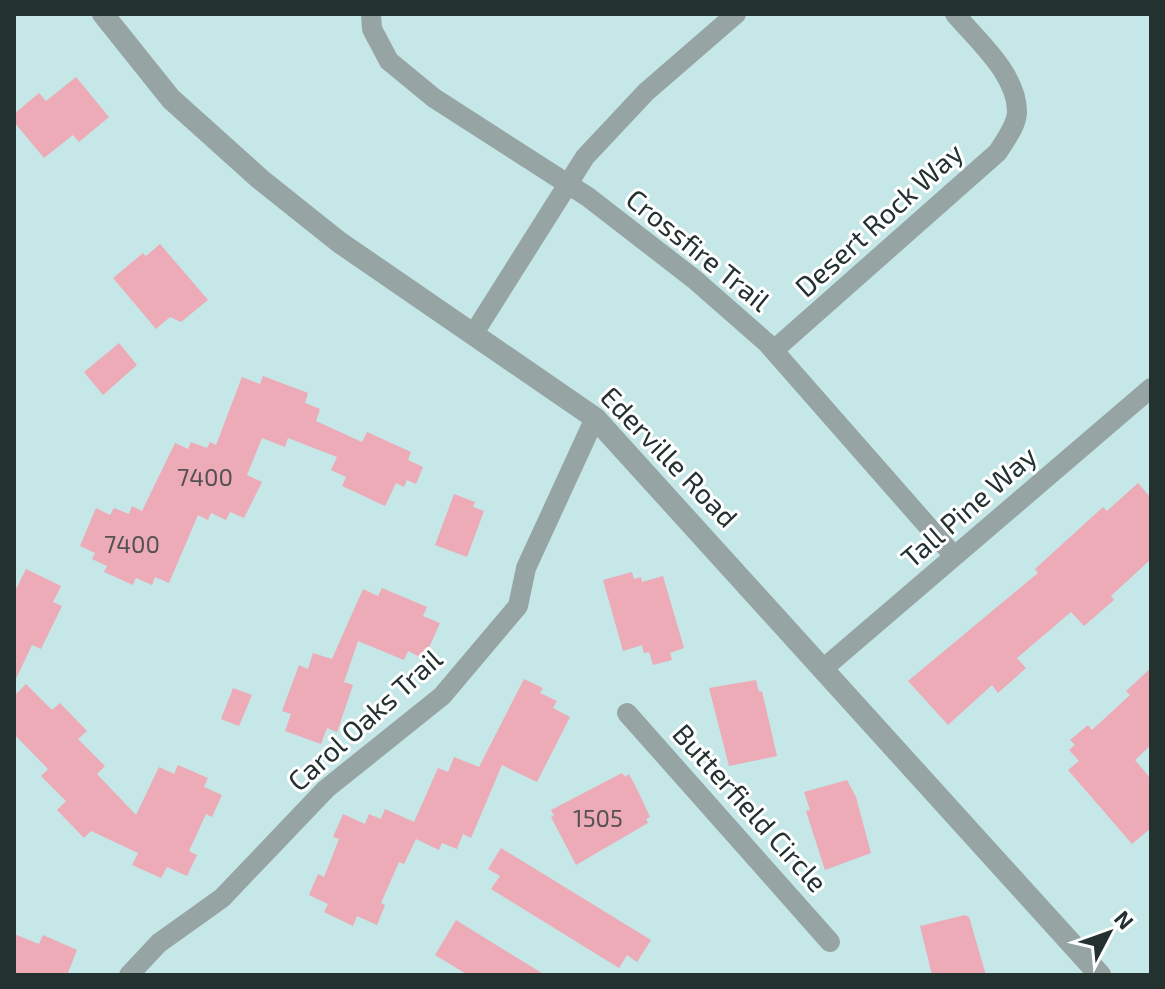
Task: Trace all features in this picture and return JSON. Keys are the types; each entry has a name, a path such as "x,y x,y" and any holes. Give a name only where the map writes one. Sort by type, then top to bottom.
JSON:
{"street":[{"name":"Ederville Road","path":"103,14 171,99 260,179 339,242 595,418 1100,975"},
{"path":"474,333 585,157 646,92 736,14"},
{"name":"Desert Rock Way","path":"774,350 998,152 1014,126 1017,112 1013,89 989,53 955,14"},
{"name":"Crossfire Trail","path":"372,21 389,61 434,98 567,183 694,279 774,350 954,556"},
{"name":"Tall Pine Way","path":"824,668 1151,388"},
{"name":"Carol Oaks Trail","path":"129,975 159,943 222,898 326,789 442,696 518,606 526,568 595,418"},
{"name":"Butterfield Circle","path":"627,713 830,942"}],"building":[{"path":"76,77 109,117 79,142 73,135 44,158 14,122 14,114 39,93 46,101"},
{"path":"160,244 208,300 181,322 170,317 156,329 113,278 143,253 146,256"},
{"path":"119,343 137,365 103,395 84,372"},
{"path":"263,376 308,393 305,403 320,409 316,421 362,442 367,432 411,452 408,460 423,467 416,484 407,480 404,487 396,483 385,506 342,486 346,477 331,470 337,457 288,438 285,447 262,438 247,475 262,482 244,518 230,512 226,520 211,513 208,520 198,515 169,583 155,577 152,585 136,578 133,585 104,572 107,566 92,559 95,553 80,546 96,508 110,515 114,508 129,514 132,506 142,511 175,443 188,449 191,442 207,448 210,442 216,445 242,377 260,384"},
{"path":"1138,483 1151,498 1151,559 1111,596 1114,600 1084,626 1071,612 1017,658 1026,668 998,693 992,685 948,725 908,681 1038,573 1035,569 1103,507 1107,511"},
{"path":"454,494 475,502 473,507 484,511 467,557 435,545"},
{"path":"26,569 61,586 53,602 62,606 41,649 32,645 14,683 14,593"},
{"path":"632,572 634,579 641,577 642,582 663,576 684,648 670,653 672,660 653,665 649,652 644,653 642,645 623,651 603,580"},
{"path":"382,588 427,607 423,616 440,623 424,659 408,651 404,660 358,641 344,682 353,685 337,732 327,728 321,744 285,731 291,714 282,711 299,665 308,669 313,653 332,659 363,589 378,596"},
{"path":"1151,668 1151,745 1135,760 1151,779 1151,828 1132,844 1068,770 1079,761 1069,750 1075,745 1070,740 1088,725 1092,730 1130,695 1126,691"},
{"path":"524,679 543,688 540,693 557,701 553,708 570,717 537,782 502,765 471,838 463,834 457,849 442,843 439,850 416,839 404,864 399,862 381,903 385,905 377,925 357,916 353,926 324,912 328,904 309,895 318,874 324,877 339,839 333,837 343,814 365,824 369,814 381,819 385,809 414,822 438,768 448,772 454,757 479,767"},
{"path":"756,680 759,692 762,691 777,756 729,766 709,688"},
{"path":"26,684 52,710 60,703 87,731 78,739 105,766 97,774 136,815 159,767 174,774 178,765 208,778 204,787 222,795 212,817 206,814 189,851 197,855 187,876 167,867 161,878 132,865 138,853 91,831 84,838 57,810 66,801 41,776 48,769 14,734 14,696"},
{"path":"233,688 252,695 239,726 221,719"},
{"path":"622,773 625,777 629,774 638,791 650,817 646,819 648,823 576,865 551,817 554,816 551,810"},
{"path":"847,780 856,797 871,853 825,870 806,811 810,810 804,792"},
{"path":"501,848 651,940 637,962 627,955 619,968 491,889 500,876 488,869"},
{"path":"965,915 969,917 986,975 932,975 920,926"},
{"path":"456,920 545,975 468,975 435,955"},
{"path":"14,934 39,944 43,935 77,950 67,975 14,975"}]}
